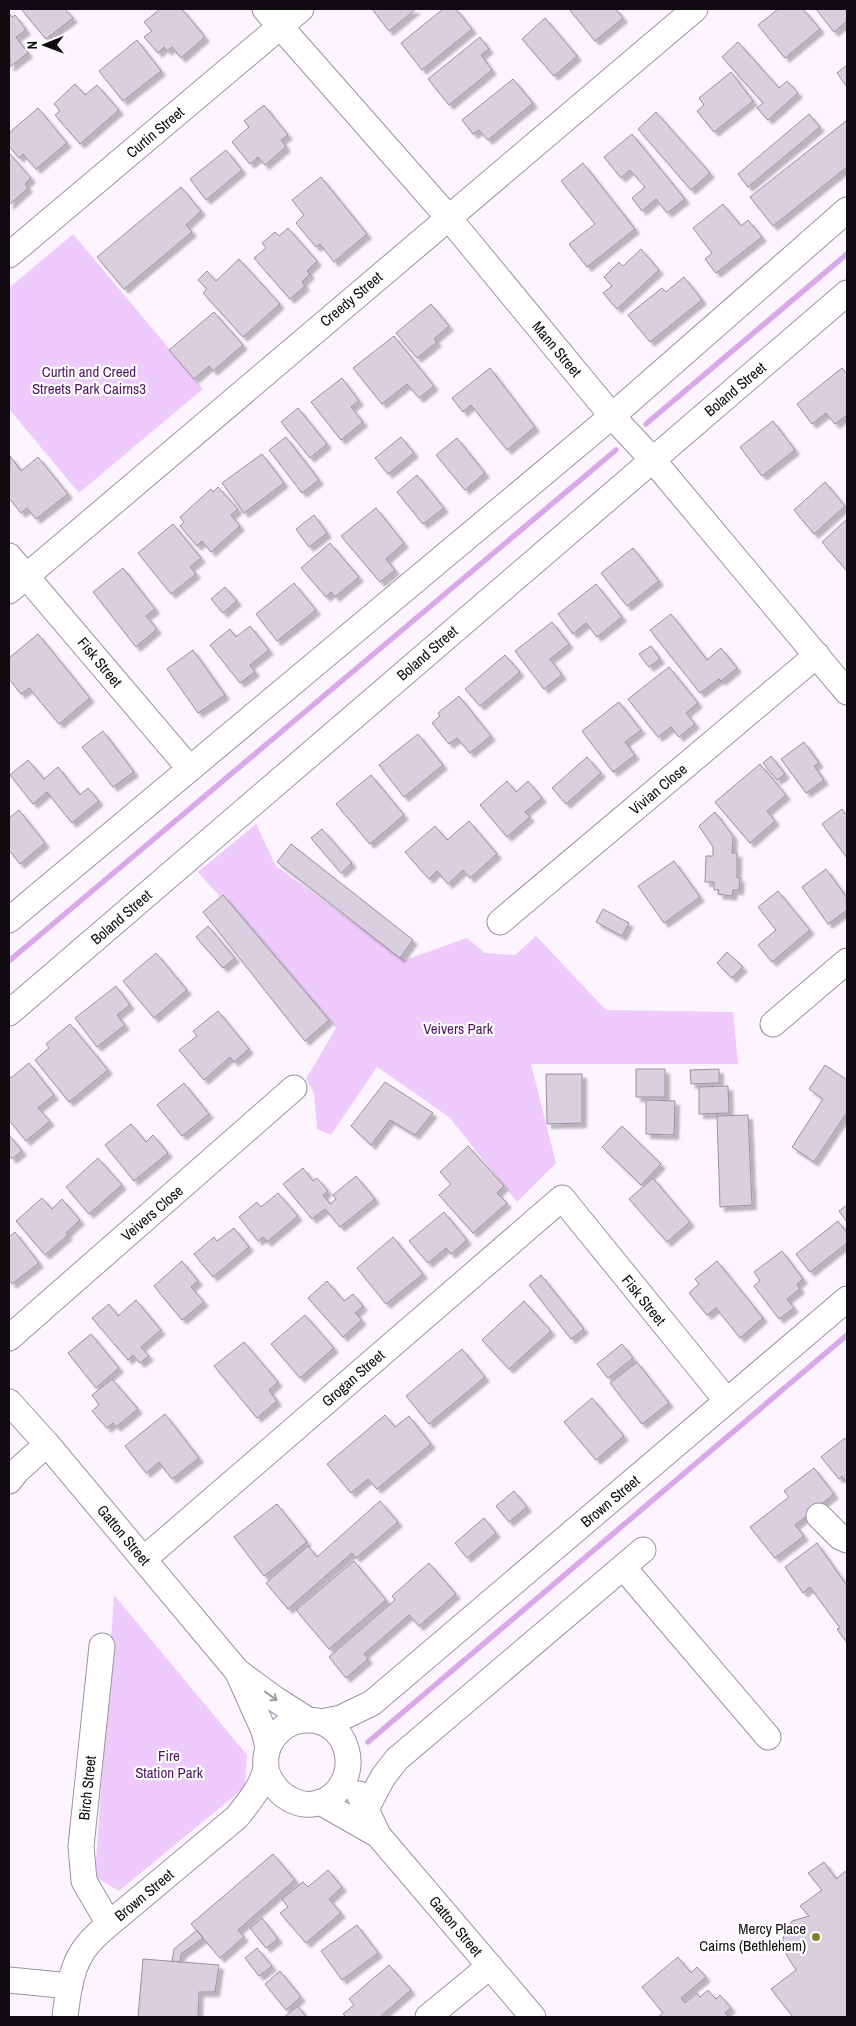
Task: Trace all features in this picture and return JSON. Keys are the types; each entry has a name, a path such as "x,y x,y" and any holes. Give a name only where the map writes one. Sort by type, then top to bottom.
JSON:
{"street":[{"name":"Curtin Street","path":"9,255 273,18 301,9"},
{"name":"Creedy Street","path":"18,584 695,9"},
{"name":"Mann Street","path":"273,18 448,217 612,416 652,459 847,692"},
{"path":"9,920 612,416 847,210"},
{"name":"Boland Street","path":"9,1013 847,293"},
{"name":"Fisk Street","path":"9,556 18,584 190,769"},
{"name":"Vivian Close","path":"500,922 817,655"},
{"path":"773,1024 847,961"},
{"name":"Veivers Close","path":"9,1338 294,1088"},
{"name":"Fisk Street","path":"562,1198 727,1401"},
{"name":"Grogan Street","path":"144,1559 562,1198"},
{"name":"Brown Street","path":"314,1721 341,1718 372,1702 847,1299"},
{"name":"Gatton Street","path":"9,1402 47,1444 237,1670"},
{"path":"9,1480 16,1471 47,1444"},
{"path":"819,1516 840,1537 847,1540"},
{"path":"366,1809 383,1777 397,1759 643,1550"},
{"path":"623,1567 768,1737"},
{"name":"Birch Street","path":"102,1646 82,1837 82,1865 84,1881 109,1924"},
{"path":"237,1670 275,1699 314,1721 333,1728 342,1739 348,1761 344,1782 330,1797 320,1802 309,1804 297,1803 286,1798 270,1782 264,1731 237,1670"},
{"name":"Brown Street","path":"348,1761 356,1725 372,1702"},
{"path":"267,1759 274,1736 283,1727 295,1721 314,1721"},
{"name":"Brown Street","path":"70,1986 80,1955 89,1943 109,1924 237,1817 251,1799 267,1759"},
{"path":"348,1761 367,1768 376,1767 397,1759"},
{"name":"Gatton Street","path":"348,1761 378,1835 533,2017"},
{"name":"Brown Street","path":"237,1817 286,1798"},
{"name":"Gatton Street","path":"320,1802 378,1835"},
{"path":"428,2017 490,1966"},
{"path":"9,1980 70,1986 65,2017"}],"green space":[{"name":"Curtin and Creed Streets Park Cairns3","path":"73,234 203,389 79,493 9,409 9,288"},
{"name":"Veivers Park","path":"256,824 276,866 405,960 467,938 485,953 515,955 536,936 606,1010 733,1012 738,1064 531,1064 556,1163 517,1202 449,1117 377,1067 331,1135 317,1129 314,1093 306,1079 336,1028 198,872"},
{"name":"Fire Station Park","path":"114,1595 247,1755 245,1787 119,1891 95,1877"}],"building":[{"path":"21,9 65,9 73,18 46,39"},
{"path":"160,9 182,9 205,37 181,58 172,47 167,51 164,47 158,53 144,37 152,31 144,22"},
{"path":"372,9 416,9 389,31"},
{"path":"443,9 456,9 472,29 422,70 401,43"},
{"path":"569,9 616,9 623,18 595,41"},
{"path":"778,9 803,9 820,29 785,58 758,25"},
{"path":"816,9 847,9 847,21 834,32"},
{"path":"9,13 12,17 15,15 26,30 16,37 28,53 10,67"},
{"path":"545,18 577,56 554,76 522,39"},
{"path":"480,37 489,49 481,55 492,70 449,105 428,79"},
{"path":"137,40 161,71 123,101 99,71"},
{"path":"738,42 779,88 787,81 798,93 768,120 757,108 763,103 722,57"},
{"path":"847,65 847,87 837,73"},
{"path":"731,72 753,101 714,132 697,111 704,105 699,98"},
{"path":"513,79 533,103 488,140 479,130 473,134 462,120"},
{"path":"75,84 85,95 97,85 119,110 80,144 55,115 60,111 54,104"},
{"path":"264,105 288,135 281,140 286,147 265,165 258,157 250,164 232,142 249,127 244,121"},
{"path":"38,108 67,143 36,169 23,154 19,158 9,146 9,133"},
{"path":"656,112 710,173 691,190 638,129"},
{"path":"809,114 820,127 748,187 738,174"},
{"path":"846,121 847,167 773,226 750,197"},
{"path":"632,134 685,199 667,213 656,199 642,211 632,198 645,187 630,170 621,178 604,157"},
{"path":"226,150 242,170 206,200 190,179"},
{"path":"9,153 31,178 25,184 28,188 9,205"},
{"path":"583,163 635,229 587,267 569,244 595,224 561,181"},
{"path":"321,177 367,234 334,262 320,244 316,247 296,223 304,215 292,200"},
{"path":"181,187 201,211 186,225 192,232 124,289 97,257"},
{"path":"723,204 741,226 748,220 762,237 716,273 705,259 712,253 693,228"},
{"path":"288,228 317,261 307,271 310,274 302,282 305,286 290,299 254,258 266,248 262,243 275,232 279,236"},
{"path":"641,249 659,270 617,309 603,293 612,286 604,277 619,262 623,266"},
{"path":"239,259 280,304 243,337 203,293 207,289 198,280 207,271 216,281"},
{"path":"684,277 702,300 650,342 628,315 662,288 666,292"},
{"path":"431,304 449,326 434,339 437,342 417,358 396,333"},
{"path":"214,312 243,345 213,371 209,366 194,379 169,350"},
{"path":"394,336 434,386 419,398 407,384 382,404 353,368"},
{"path":"490,368 535,427 507,450 471,405 463,412 452,398"},
{"path":"842,368 847,374 847,415 835,424 826,413 812,424 797,404"},
{"path":"342,378 359,401 351,407 363,422 341,440 311,402"},
{"path":"298,408 327,444 310,458 281,422"},
{"path":"773,421 795,450 762,476 740,447"},
{"path":"286,437 319,480 302,493 269,450"},
{"path":"401,437 414,453 388,474 375,458"},
{"path":"457,438 485,473 465,490 436,455"},
{"path":"262,454 284,483 244,513 222,483"},
{"path":"10,456 21,471 38,457 68,494 36,519 27,508 21,513 9,498"},
{"path":"417,475 444,508 423,524 397,492"},
{"path":"825,482 845,506 814,534 794,510"},
{"path":"218,487 238,509 231,515 240,526 211,552 202,541 197,546 180,526 184,522 180,517 211,489 213,492"},
{"path":"376,508 404,543 386,559 395,570 380,582 341,536"},
{"path":"314,515 327,533 309,547 296,529"},
{"path":"847,519 847,571 822,542"},
{"path":"173,524 201,558 190,567 196,574 171,594 138,553"},
{"path":"330,543 359,577 335,597 331,592 326,597 301,568"},
{"path":"633,548 659,581 627,606 601,573"},
{"path":"123,568 155,609 146,616 157,629 136,647 93,592"},
{"path":"294,583 316,610 277,641 256,614"},
{"path":"596,584 622,617 597,637 586,623 573,634 558,614"},
{"path":"225,587 237,601 223,613 211,599"},
{"path":"671,614 707,660 721,648 737,668 721,681 719,679 700,693 650,630"},
{"path":"552,622 569,644 550,659 562,675 544,689 515,651"},
{"path":"250,626 269,650 250,665 255,672 240,683 210,645 230,629 236,637"},
{"path":"38,634 90,698 59,724 29,688 21,694 9,679 9,658"},
{"path":"651,646 660,659 649,667 639,654"},
{"path":"193,650 225,695 198,713 167,669"},
{"path":"505,655 520,672 480,706 465,689"},
{"path":"669,667 698,703 686,713 695,724 679,737 671,727 658,737 628,699"},
{"path":"459,696 491,736 470,753 457,738 449,744 432,723 440,716 438,713"},
{"path":"619,702 641,730 625,742 635,755 613,772 582,731"},
{"path":"103,731 134,772 113,787 82,747"},
{"path":"418,734 443,765 404,797 379,765"},
{"path":"804,742 819,763 814,766 824,780 806,793 781,759"},
{"path":"771,756 785,774 777,780 763,763"},
{"path":"587,757 601,773 566,804 552,788"},
{"path":"28,760 44,779 58,767 80,795 88,788 99,801 72,823 47,792 33,804 10,775"},
{"path":"760,764 786,795 767,811 775,821 750,843 715,802"},
{"path":"371,775 404,815 370,844 336,804"},
{"path":"507,781 516,792 528,781 542,798 525,812 530,817 507,837 480,805"},
{"path":"842,809 847,816 847,858 822,824"},
{"path":"19,810 45,843 20,864 9,850 9,818"},
{"path":"715,812 733,836 732,853 737,853 737,878 740,878 739,890 733,890 732,896 718,894 719,890 714,890 714,882 705,882 706,856 713,856 713,847 699,826"},
{"path":"469,821 497,854 470,878 463,870 448,884 437,871 429,879 405,852 435,826 447,840"},
{"path":"322,829 352,863 341,873 311,838"},
{"path":"291,844 413,940 400,958 277,862"},
{"path":"674,861 700,897 664,923 638,886"},
{"path":"826,869 847,898 847,910 828,924 802,887"},
{"path":"778,891 810,930 772,962 758,945 776,930 758,907"},
{"path":"223,895 329,1020 305,1041 203,912"},
{"path":"603,909 629,923 622,936 596,922"},
{"path":"208,926 235,958 223,968 196,937"},
{"path":"727,952 743,967 732,978 717,963"},
{"path":"156,953 187,990 154,1018 123,981"},
{"path":"116,986 130,1005 117,1015 125,1025 97,1047 75,1018"},
{"path":"218,1011 249,1049 234,1062 230,1057 204,1080 179,1050 197,1036 193,1031"},
{"path":"70,1024 108,1070 69,1102 35,1060 49,1048 46,1044"},
{"path":"29,1063 54,1095 38,1108 50,1121 26,1141 9,1120 9,1075 11,1078"},
{"path":"825,1065 847,1080 847,1112 814,1162 792,1147 823,1099 809,1089"},
{"path":"636,1069 665,1069 665,1097 636,1097"},
{"path":"719,1069 719,1083 691,1084 690,1070"},
{"path":"546,1074 582,1074 582,1123 547,1124"},
{"path":"385,1082 433,1113 415,1135 390,1120 371,1145 351,1126"},
{"path":"184,1083 209,1114 182,1136 157,1105"},
{"path":"728,1086 729,1113 699,1114 699,1087"},
{"path":"646,1100 675,1101 674,1135 646,1134"},
{"path":"748,1115 752,1205 720,1207 717,1116"},
{"path":"131,1124 146,1142 153,1135 168,1153 134,1181 105,1145"},
{"path":"622,1126 661,1164 641,1185 602,1147"},
{"path":"9,1135 22,1151 12,1159 9,1155"},
{"path":"468,1146 504,1186 497,1193 507,1203 473,1233 439,1195 451,1184 440,1172"},
{"path":"98,1158 122,1185 89,1214 66,1187"},
{"path":"303,1168 313,1181 317,1178 328,1191 323,1195 330,1204 336,1199 333,1195 356,1176 375,1199 340,1227 325,1209 312,1219 283,1184"},
{"path":"653,1178 690,1222 667,1242 629,1199"},
{"path":"278,1193 298,1216 267,1242 263,1237 258,1241 239,1217 257,1202 261,1207"},
{"path":"42,1198 52,1209 62,1199 80,1220 66,1233 68,1235 45,1255 16,1221"},
{"path":"847,1205 847,1222 839,1211"},
{"path":"444,1212 467,1240 451,1254 446,1248 428,1263 409,1241"},
{"path":"838,1221 847,1233 847,1243 810,1272 796,1254"},
{"path":"234,1228 249,1247 213,1277 194,1254 214,1237 217,1241"},
{"path":"15,1232 39,1263 12,1284 9,1279 9,1237"},
{"path":"393,1237 423,1274 386,1304 357,1268"},
{"path":"782,1251 803,1279 797,1284 800,1289 787,1299 794,1308 779,1319 754,1286 760,1281 754,1272"},
{"path":"182,1261 198,1281 191,1287 204,1302 182,1320 154,1286"},
{"path":"717,1261 763,1318 740,1338 716,1308 707,1315 689,1293 699,1284 695,1279"},
{"path":"541,1275 584,1329 571,1339 529,1285"},
{"path":"327,1281 344,1301 353,1294 363,1306 355,1313 362,1320 343,1337 308,1298"},
{"path":"136,1300 161,1330 141,1347 149,1356 140,1363 133,1355 128,1360 92,1318 109,1304 118,1316"},
{"path":"524,1301 551,1331 509,1369 482,1340"},
{"path":"305,1315 334,1348 300,1378 271,1344"},
{"path":"91,1334 119,1368 96,1388 68,1353"},
{"path":"244,1342 278,1382 269,1390 277,1401 257,1418 214,1366"},
{"path":"622,1344 633,1358 608,1378 597,1364"},
{"path":"462,1349 485,1377 429,1424 406,1396"},
{"path":"637,1362 669,1403 642,1424 610,1383"},
{"path":"112,1379 138,1409 116,1427 113,1423 107,1428 92,1411 99,1405 92,1395"},
{"path":"592,1398 624,1436 596,1460 564,1422"},
{"path":"165,1414 199,1458 172,1479 159,1462 146,1473 125,1446"},
{"path":"385,1415 395,1427 409,1416 431,1444 377,1489 368,1479 351,1493 327,1464"},
{"path":"845,1438 847,1441 847,1483 842,1476 839,1479 821,1457"},
{"path":"814,1468 834,1494 795,1525 804,1536 775,1558 750,1527 789,1497 784,1491"},
{"path":"514,1491 527,1507 509,1522 496,1506"},
{"path":"380,1501 398,1522 356,1558 352,1553 288,1609 266,1583 308,1546 317,1557"},
{"path":"277,1504 307,1542 264,1576 234,1537"},
{"path":"484,1518 496,1533 467,1558 455,1543"},
{"path":"817,1543 847,1586 847,1643 837,1629 840,1628 810,1587 803,1593 785,1567"},
{"path":"354,1561 386,1600 329,1649 296,1610"},
{"path":"429,1563 456,1594 419,1626 409,1615 364,1654 368,1659 346,1678 329,1657 395,1600 392,1596"},
{"path":"273,1854 295,1880 238,1930 244,1937 220,1958 191,1924"},
{"name":"Mercy Place Cairns (Bethlehem)","path":"824,1862 836,1879 847,1870 847,2017 793,2017 771,1989 796,1970 787,1956 783,1940 784,1933 792,1921 809,1916 800,1906 822,1890 808,1873"},
{"path":"328,1870 342,1887 329,1899 341,1913 306,1943 280,1913 288,1907 282,1899 303,1882 308,1887"},
{"path":"262,1918 278,1939 266,1948 250,1928"},
{"path":"357,1925 378,1953 342,1980 321,1951"},
{"path":"197,1930 203,1938 181,1954 180,1962 172,1961 174,1949"},
{"path":"257,1948 272,1966 259,1976 245,1958"},
{"path":"678,1957 691,1973 697,1967 706,1977 681,1998 685,2003 697,1993 700,1997 708,1990 716,1999 720,1995 731,2008 725,2013 729,2017 658,2017 663,2013 642,1987"},
{"path":"143,1959 219,1965 215,1992 199,1992 198,2016 138,2017"},
{"path":"389,1965 411,1990 380,2017 346,2017 343,2014 354,2005 349,1999"},
{"path":"280,1971 301,1997 286,2010 265,1984"},
{"path":"298,2006 306,2017 284,2017"}],"waterway":[{"path":"646,424 847,254"},
{"path":"9,961 616,450"},
{"path":"368,1742 847,1335"}],"place":[{"name":"Mercy Place Cairns (Bethlehem)","path":"816,1937"}]}
